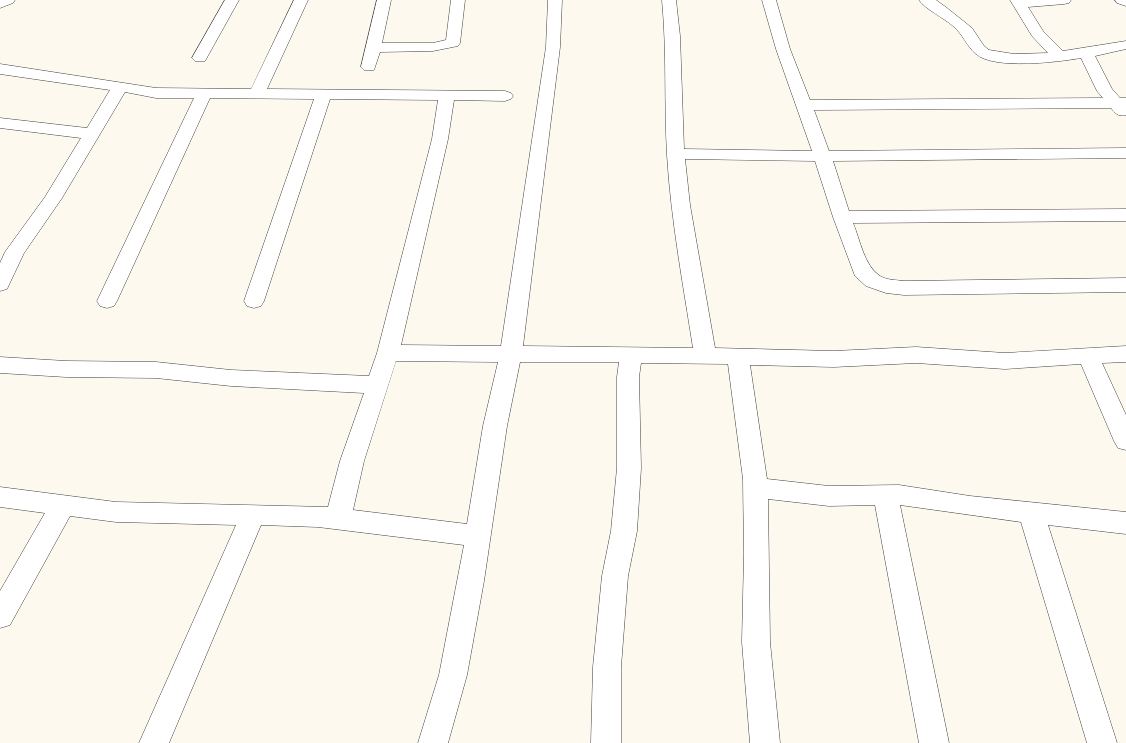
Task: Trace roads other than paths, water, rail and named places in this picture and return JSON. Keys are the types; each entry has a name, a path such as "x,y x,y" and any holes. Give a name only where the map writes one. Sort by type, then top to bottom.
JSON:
{"street":[{"path":"0,4 8,0"},
{"path":"200,58 232,0"},
{"path":"256,95 301,0"},
{"path":"369,67 372,48 384,0"},
{"path":"372,48 433,47 452,43 455,36 458,0"},
{"path":"433,743 453,675 478,536 495,426 511,354 553,47 554,0"},
{"path":"669,0 673,36 676,154 681,205 705,356"},
{"path":"769,0 782,49 822,156 862,272 873,281 886,286 904,288 1126,285"},
{"path":"926,0 940,8 969,32 979,49 984,53 1005,57 1059,56 1086,53 1126,45"},
{"path":"1059,56 1037,33 1018,2 1064,0"},
{"path":"1122,0 1126,2"},
{"path":"1086,53 1105,91 1120,103 1126,117"},
{"path":"0,69 156,93 323,96 506,96"},
{"path":"0,284 15,252 53,198 120,87"},
{"path":"108,301 204,94"},
{"path":"254,302 323,96"},
{"path":"338,518 352,461 388,353 440,139 447,97"},
{"path":"804,106 1120,103"},
{"path":"0,123 91,134"},
{"path":"676,154 822,156 1126,152"},
{"path":"842,217 1126,215"},
{"path":"388,353 705,356 738,358 834,359 916,355 1006,361 1126,354"},
{"path":"606,743 607,660 615,576 624,531 628,468 628,378 631,356"},
{"path":"1088,356 1126,440"},
{"path":"738,358 755,488 757,554 756,642 765,743"},
{"path":"0,365 66,369 156,370 231,378 377,384"},
{"path":"755,488 829,496 899,495 970,506 1031,512 1102,522 1126,523"},
{"path":"885,495 892,522 934,743"},
{"path":"0,497 116,512 318,516 478,536"},
{"path":"0,616 63,505"},
{"path":"1031,512 1102,743"},
{"path":"154,743 253,515"}]}
